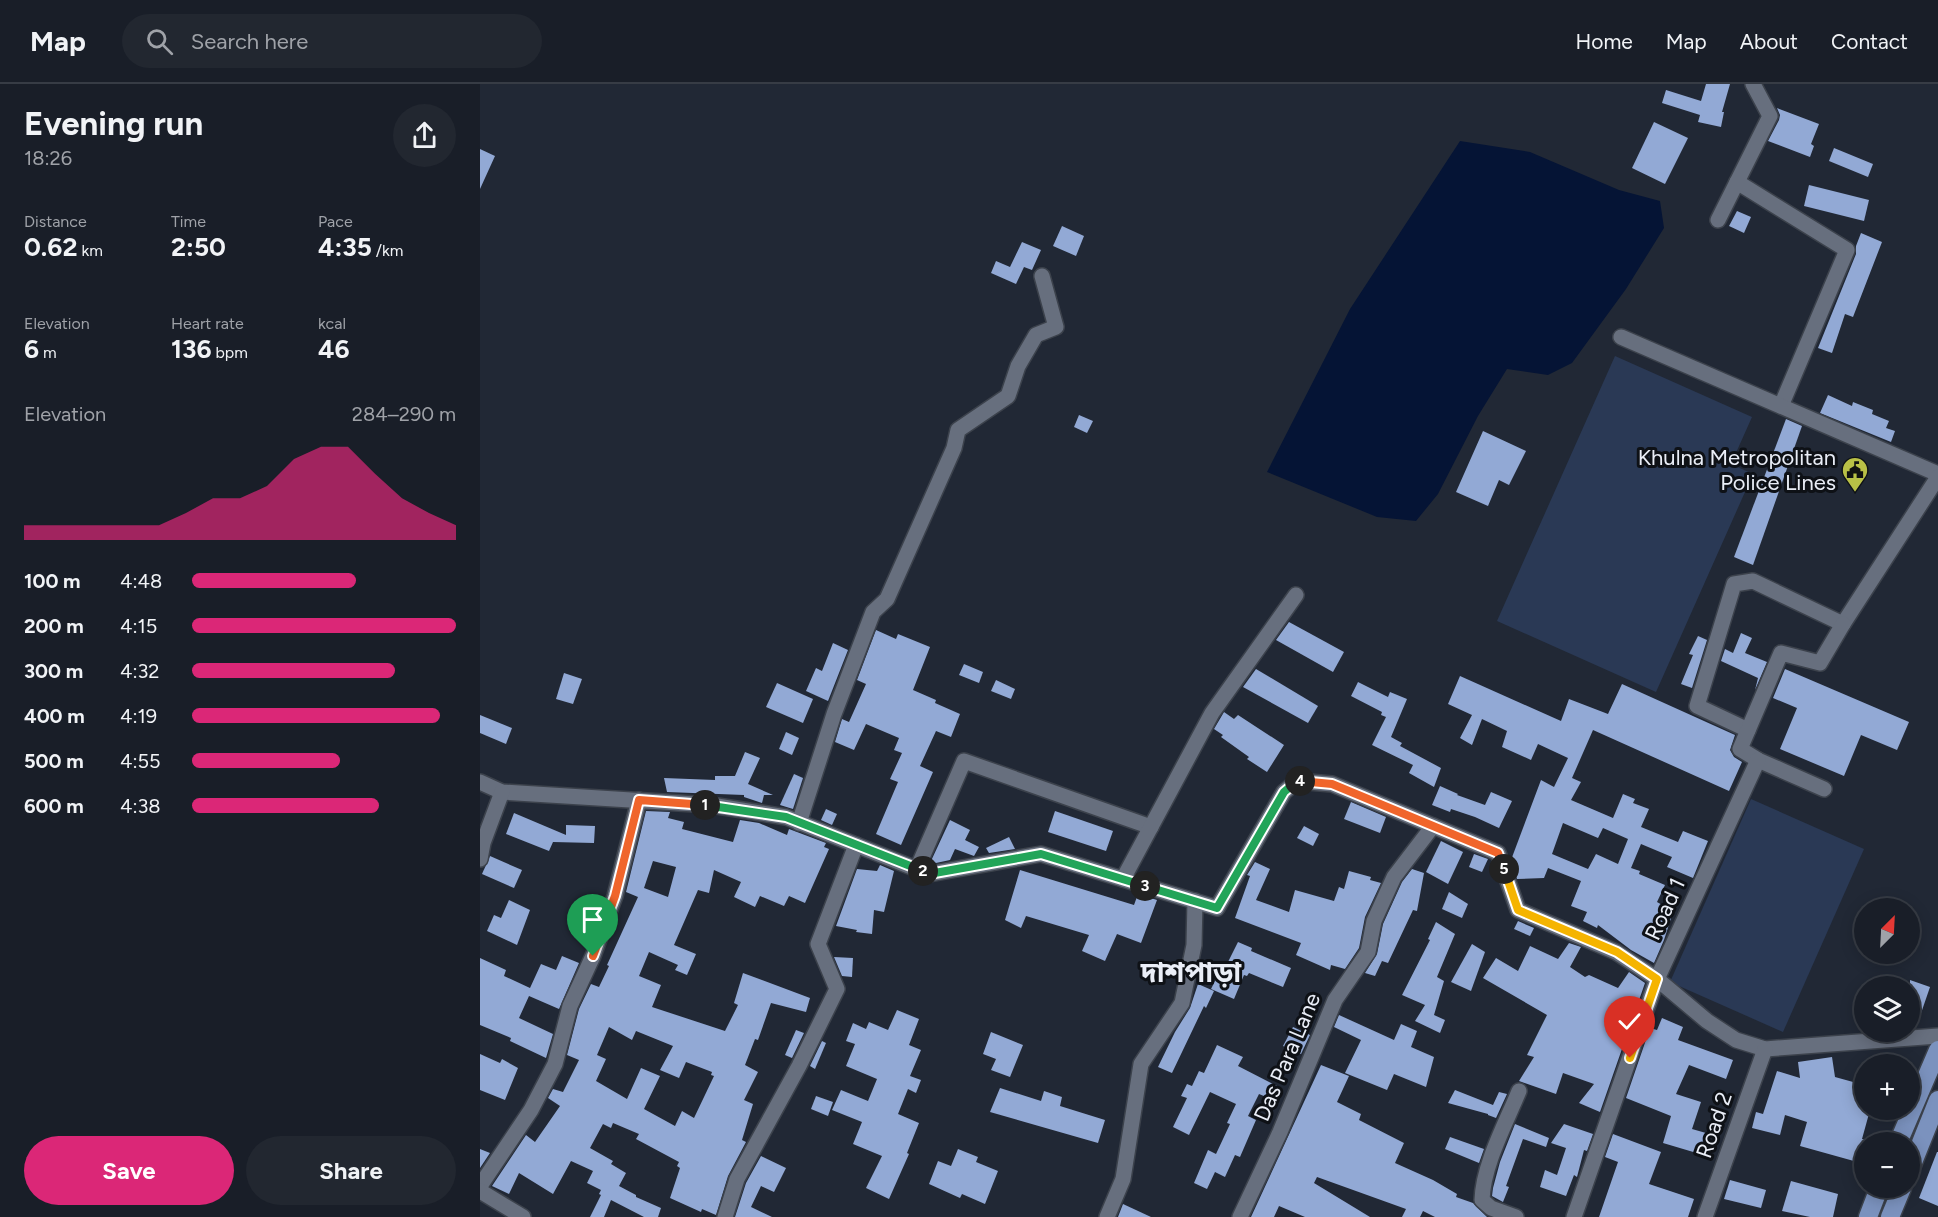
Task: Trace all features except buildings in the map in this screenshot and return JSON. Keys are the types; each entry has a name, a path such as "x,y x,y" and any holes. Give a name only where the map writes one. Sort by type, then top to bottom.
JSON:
{"main road":[{"path":"1904,1132 1938,1050"},
{"path":"1920,1145 1938,1101"},
{"path":"1868,1217 1876,1198"},
{"path":"1890,1217 1898,1198"}],"street":[{"path":"1718,220 1770,116 1753,84"},
{"path":"1737,182 1847,250 1781,406"},
{"path":"800,823 834,714 873,612 887,599 954,448 958,430 1008,396 1018,366 1036,335 1056,327 1042,276"},
{"path":"1622,337 1938,476 1820,663 1781,653 1740,749 1758,760 1824,789"},
{"path":"1748,730 1696,706 1734,584 1753,581 1843,624"},
{"path":"1123,879 1212,713 1296,595"},
{"name":"Road 1","path":"1575,1217 1657,979 1758,760"},
{"path":"917,869 964,761 1151,827"},
{"path":"480,782 502,792 711,805 786,817 929,874 1041,854 1217,908 1284,792 1297,781 1332,784 1498,853 1518,910 1617,952 1657,979 1707,1021 1736,1040 1764,1049 1938,1036"},
{"path":"480,858 483,843 502,792"},
{"path":"480,1185 531,1110 555,1064 570,1006 593,956 615,896 639,800"},
{"name":"Das Para Lane","path":"1240,1217 1280,1132 1335,1000 1368,952 1374,921 1394,877 1433,826"},
{"path":"725,1217 737,1179 799,1066 837,989 818,944 856,845"},
{"path":"1107,1217 1123,1179 1141,1064 1182,1003 1194,945 1195,901"},
{"name":"Road 2","path":"1705,1217 1764,1049"},
{"path":"1516,1217 1491,1208 1482,1200 1482,1188 1496,1145 1520,1090"},
{"path":"480,1191 523,1217"}],"shaded area":[{"path":"1460,141 1530,152 1619,190 1660,201 1664,228 1626,289 1572,363 1548,375 1507,369 1478,416 1438,494 1416,521 1377,517 1267,472 1350,309"},
{"path":"1615,356 1752,417 1731,464 1753,474 1656,692 1497,621"},
{"path":"1751,799 1864,849 1783,1032 1670,982"}],"place":[{"name":"Khulna Metropolitan Police Lines","path":"1855,493"}],"district":[{"name":"দাশপাড়া","path":"1191,972"}],"route":[{"path":"593,956 615,896 639,800 711,805 786,817 929,874 1041,854 1217,908 1284,792 1297,781 1332,784 1498,853 1518,910 1617,952 1657,979 1630,1058"}]}
